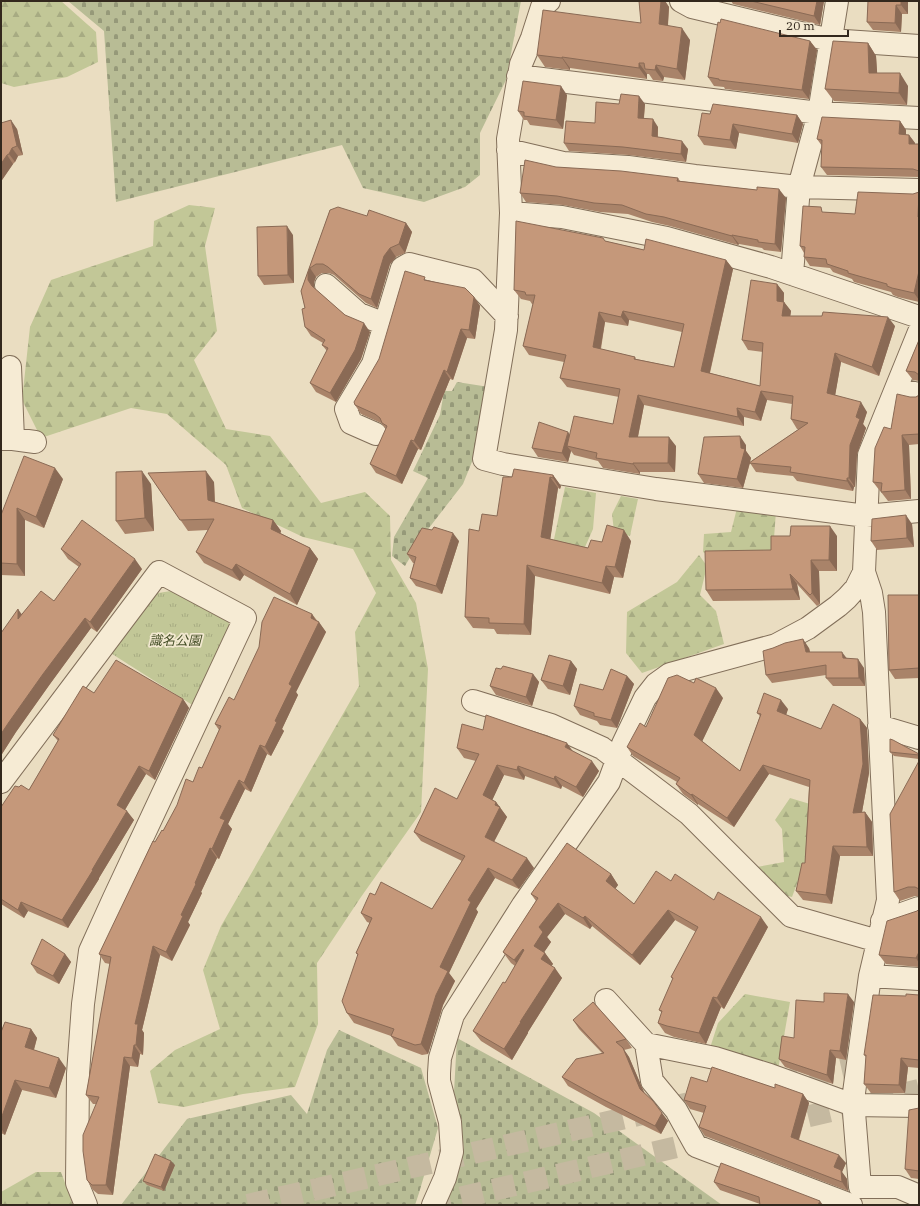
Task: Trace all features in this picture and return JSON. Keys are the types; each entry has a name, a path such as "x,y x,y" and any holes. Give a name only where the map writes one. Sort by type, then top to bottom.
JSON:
{"street":[{"path":"549,1 542,7 532,38 520,64 508,139 511,213 506,330 484,459 503,464 656,489 866,516 919,511"},
{"path":"681,1 692,7 830,40 919,46"},
{"path":"792,274 799,187 819,113 836,1"},
{"path":"518,76 819,113 919,118"},
{"path":"508,150 563,163 628,167 799,187 919,190"},
{"path":"511,213 562,217 667,238 771,267 919,317"},
{"path":"376,434 351,423 346,409 373,364 402,268 409,264 473,280 507,316"},
{"path":"326,285 359,314 385,324"},
{"path":"855,1199 853,1100 870,976 888,900 874,612 871,593 864,572 869,455 919,332"},
{"path":"10,367 7,439 35,442"},
{"path":"896,389 919,394"},
{"path":"1,782 159,572 245,618 90,951 83,1004 78,1074 77,1182 86,1205"},
{"path":"433,1205 445,1178 452,1152 450,1122 439,1081 439,1073 440,1058 453,1015 523,904 609,782 623,744 645,698 656,684 670,674 776,644 808,628 847,598 856,588 864,572"},
{"path":"473,701 551,725 602,748 689,814 791,916 880,931 919,908"},
{"path":"879,726 919,738"},
{"path":"870,976 919,978"},
{"path":"606,1000 646,1044 652,1081 676,1110 696,1146 855,1199 898,1188 919,1196"},
{"path":"646,1044 715,1058 853,1105 919,1106"}],"green space":[{"path":"1,1 61,1 96,32 98,62 67,77 14,87 1,83"},
{"path":"68,1 521,1 506,80 480,133 480,175 465,187 424,202 363,188 342,145 116,202 104,31"},
{"path":"189,205 215,208 205,246 217,331 194,360 226,429 270,436 321,503 365,492 390,516 391,560 416,603 428,669 421,812 317,963 318,1024 295,1087 243,1094 184,1107 158,1103 150,1071 175,1050 220,1029 203,970 221,926 359,686 355,632 376,593 353,549 303,537 242,508 226,465 167,414 131,408 41,438 22,400 30,327 51,280 153,246 154,221"},
{"path":"457,382 489,387 482,437 463,484 422,537 405,566 392,556 394,537 428,478 413,471 440,415 444,391 452,391"},
{"path":"565,487 596,493 593,529 585,547 553,544"},
{"path":"621,496 638,499 630,536 614,531 612,514"},
{"path":"737,508 776,511 773,552 715,560 703,552 704,534 731,532"},
{"path":"699,555 707,566 700,595 716,611 724,644 642,673 626,653 627,612 677,582"},
{"name":"識名公園","path":"177,590 224,613 233,632 194,706 109,652 152,594"},
{"path":"790,798 810,804 807,857 792,897 779,894 757,867 784,862 782,829 775,820"},
{"path":"745,994 790,1002 778,1070 710,1048 718,1023"},
{"path":"339,1030 421,1068 438,1128 415,1205 121,1205 187,1119 291,1095 307,1114 327,1050"},
{"path":"457,1038 594,1113 722,1205 443,1205 464,1148 454,1092"},
{"path":"36,1172 61,1172 73,1205 2,1205 1,1192"}],"building":[{"path":"639,1 661,1 659,24 682,28 677,69 656,65 655,70 645,69 644,63 639,63 639,68 537,55 543,10 641,23"},
{"path":"751,1 817,1 814,16"},
{"path":"868,1 901,1 901,5 896,5 895,23 867,22"},
{"path":"721,19 810,41 802,90 719,80 708,77 718,22 720,23"},
{"path":"833,41 868,43 869,73 900,73 899,93 825,89"},
{"path":"523,81 561,86 556,120 524,116 524,112 518,111"},
{"path":"621,94 639,96 638,118 653,119 652,136 682,141 681,154 623,147 564,143 566,121 595,123 596,102 619,104"},
{"path":"713,104 797,115 792,134 733,124 730,140 698,136 702,113 710,114"},
{"path":"822,117 900,121 899,134 909,135 909,144 919,144 919,171 913,169 821,167 822,140 817,139"},
{"path":"11,120 17,146 12,148 1,164 1,123"},
{"path":"525,160 556,167 621,171 678,178 677,181 757,190 757,187 779,189 775,244 732,236 664,217 646,214 622,205 594,203 557,196 520,193"},
{"path":"858,192 913,194 919,192 919,271 914,293 892,288 887,286 887,284 848,273 848,271 827,264 826,259 804,257 805,247 800,246 803,206 821,207 822,212 855,214"},
{"path":"338,207 367,216 369,210 406,223 399,244 390,248 384,256 371,299 359,294 323,264 316,264 310,268 308,280 312,286 345,315 364,323 355,350 330,393 310,383 328,348 322,345 325,340 305,327 302,309 305,308 301,291 330,210"},
{"path":"516,221 603,238 605,241 644,250 646,239 726,260 701,371 760,386 763,343 742,340 751,280 777,284 777,301 784,302 782,316 822,316 823,312 888,317 872,367 835,353 827,393 861,402 856,417 860,419 850,445 849,478 847,478 847,481 790,472 791,467 749,463 808,423 791,419 793,396 761,391 755,412 737,408 738,417 638,395 629,437 669,437 668,463 633,464 596,458 597,453 567,446 574,416 613,424 620,389 560,378 566,355 523,346 535,295 526,295 525,292 514,290","holes":["623,311 684,324 674,367 634,359 635,357 593,347 599,312 621,317"]},
{"path":"287,226 288,275 258,276 257,227"},
{"path":"405,271 425,277 424,280 465,288 474,297 469,330 461,329 447,372 444,370 414,441 411,440 396,476 370,464 387,426 382,423 380,418 375,414 355,405 354,402 379,359"},
{"path":"919,340 919,375 915,372 906,371"},
{"path":"897,394 910,397 916,397 919,395 919,434 902,435 905,490 881,492 882,483 873,482 875,448 884,427 891,429"},
{"path":"539,422 568,432 562,453 532,448"},
{"path":"740,436 741,448 745,449 737,479 698,474 704,437"},
{"path":"24,456 55,468 36,517 17,508 17,564 1,563 1,515"},
{"path":"514,469 553,475 553,478 550,477 541,537 588,548 591,540 602,542 607,525 624,530 615,567 606,566 602,583 527,565 524,624 489,623 489,618 465,617 469,529 479,531 482,514 497,516 503,477 512,477"},
{"path":"142,471 145,518 116,521 116,472"},
{"path":"206,471 208,500 273,520 271,529 310,548 290,594 236,564 232,570 196,552 214,519 180,520 148,473"},
{"path":"906,515 907,538 871,541 872,519"},
{"path":"82,520 135,559 90,622 85,618 1,734 1,633 18,609 18,619 41,591 54,601 81,564 61,549"},
{"path":"791,526 830,526 829,560 811,560 812,593 810,595 790,574 793,589 706,590 705,551 771,550 771,536 790,536"},
{"path":"434,527 453,533 436,586 410,578 416,557 407,554 422,528 432,530"},
{"path":"888,595 919,595 919,668 889,670"},
{"path":"274,597 312,614 311,618 319,622 289,684 292,686 275,721 277,722 265,747 260,745 244,783 239,780 220,818 225,820 212,849 210,848 195,883 196,884 181,915 183,916 166,952 153,946 135,1024 138,1024 136,1045 134,1045 132,1058 124,1057 106,1185 92,1185 87,1180 83,1151 83,1135 99,1097 86,1095 111,957 99,954 153,841 155,842 162,830 163,831 177,805 186,779 193,782 199,767 202,768 221,726 215,724 229,697 234,700 259,647 262,622"},
{"path":"803,639 806,652 842,652 843,658 858,659 859,678 826,678 826,665 766,675 763,651 785,643"},
{"path":"549,655 571,661 563,686 541,680"},
{"path":"116,660 183,699 149,771 139,766 117,805 127,811 62,920 21,902 18,910 1,899 1,807 15,786 19,787 21,785 29,790 59,739 53,735 83,686 94,693"},
{"path":"503,666 533,674 526,697 490,686 496,668 501,669"},
{"path":"611,669 627,676 611,720 594,716 594,713 574,706 580,684 603,690"},
{"path":"677,675 694,683 696,678 716,688 694,735 740,771 761,714 757,713 764,693 781,700 777,711 821,729 833,704 860,719 863,764 853,813 865,812 867,847 833,846 826,895 796,891 802,863 805,863 810,780 763,765 727,818 676,784 680,778 627,747 640,723 646,727 668,678"},
{"path":"486,715 567,743 565,747 592,761 576,787 555,776 554,779 518,766 517,770 497,765 483,795 496,802 495,805 500,807 485,837 527,858 512,880 488,868 468,900 471,902 440,967 448,971 436,995 421,1044 415,1045 391,1036 394,1029 347,1013 342,1001 358,954 356,953 372,918 361,913 370,893 375,895 381,882 432,909 465,856 414,832 435,788 457,799 479,754 457,748 462,724 483,730"},
{"path":"890,739 919,754 919,755 890,752"},
{"path":"919,761 919,889 915,887 908,887 894,892 890,814"},
{"path":"567,843 611,874 606,881 634,904 656,871 671,881 675,874 714,900 718,892 761,917 717,998 713,997 699,1033 658,1023 662,1011 659,1010 673,978 671,977 698,927 668,910 632,955 585,916 583,918 558,903 539,927 543,932 534,946 545,953 541,959 555,968 504,1049 473,1031 503,982 505,983 524,950 523,949 514,960 503,952 538,898 531,894"},
{"path":"919,909 919,952 916,958 879,955 887,921"},
{"path":"42,939 65,954 53,976 31,964"},
{"path":"824,993 848,994 840,1051 830,1050 827,1075 779,1059 782,1036 794,1038 796,1000 824,1002"},
{"path":"906,994 919,995 919,1060 901,1058 899,1085 864,1084 866,1055 864,1055 873,995 906,996"},
{"path":"593,1002 626,1039 616,1042 623,1048 640,1089 653,1101 662,1113 655,1126 562,1077 576,1059 604,1053 573,1020"},
{"path":"5,1022 31,1029 25,1047 59,1058 49,1088 15,1080 1,1119 1,1032"},
{"path":"712,1067 775,1088 775,1084 803,1094 791,1137 839,1155 834,1167 841,1170 842,1182 699,1127 706,1106 684,1100 691,1077 707,1082"},
{"path":"919,1108 919,1171 905,1169 909,1110"},
{"path":"155,1154 171,1161 161,1187 143,1181"},
{"path":"721,1163 820,1201 818,1205 760,1205 759,1197 714,1182"}],"tunnel":[{"path":"777,1083 919,1051"},
{"path":"776,1124 919,1090"},
{"path":"248,1205 716,1097"},
{"path":"429,1205 741,1132"}]}
